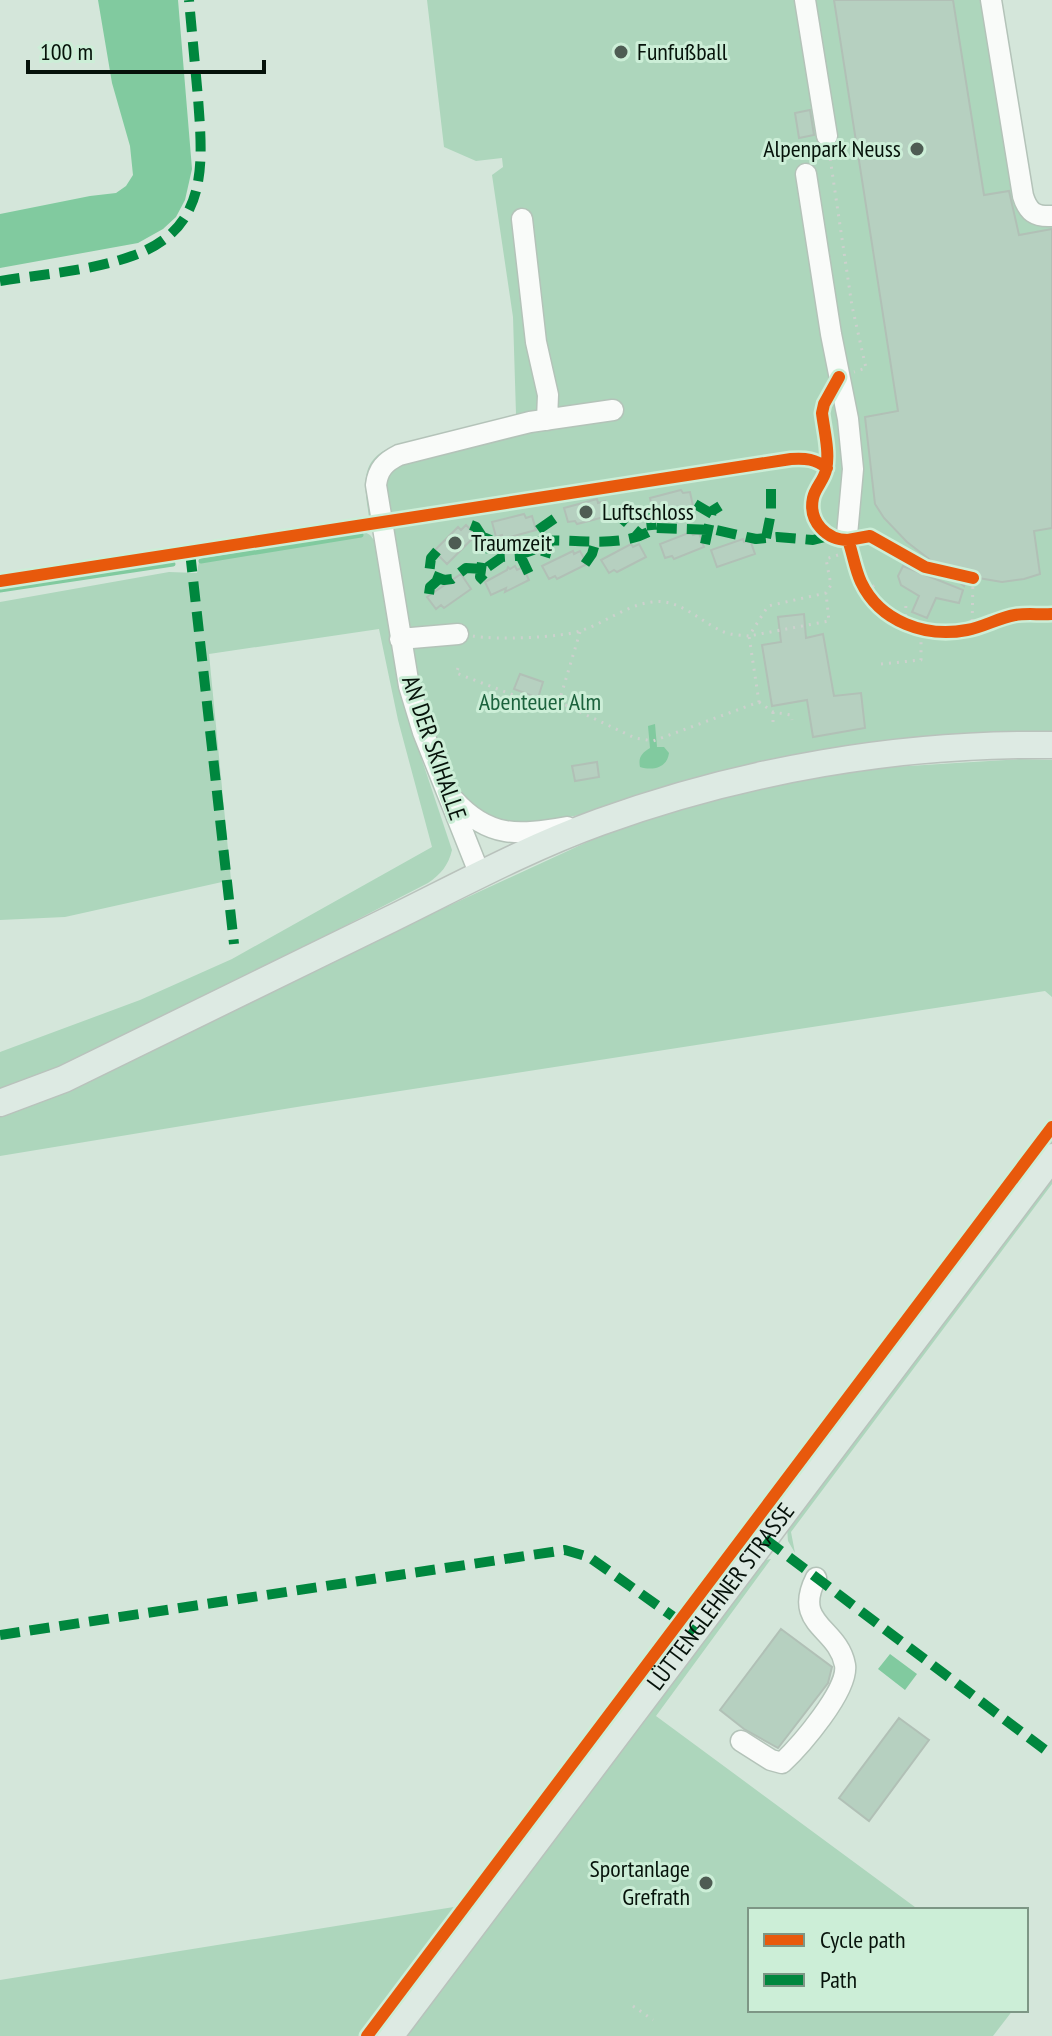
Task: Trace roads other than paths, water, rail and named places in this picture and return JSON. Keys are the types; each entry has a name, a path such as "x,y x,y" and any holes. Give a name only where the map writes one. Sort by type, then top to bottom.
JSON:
{"main road":[{"path":"0,1103 76,1073 480,875 599,822 672,798 797,768 930,750 1052,745"},
{"name":"LÜTTENGLEHNER STRASSE","path":"390,2036 1052,1157"}],"street":[{"path":"805,0 827,136"},
{"path":"991,0 1023,196 1027,208 1034,215 1052,216"},
{"path":"806,174 848,419 853,469 849,543"},
{"path":"522,219 536,342 534,371 538,397 547,420"},
{"name":"AN DER SKIHALLE","path":"480,875 412,698 376,485 381,468 399,455 547,420 613,410"},
{"path":"400,639 458,634"},
{"path":"447,792 469,816 499,831 536,833 599,822"},
{"path":"741,1741 771,1760 782,1763 797,1748 840,1689 845,1666 835,1644 816,1623 809,1607 809,1592 816,1578"}],"waterway":[{"path":"201,561 361,535"},
{"path":"0,590 173,564"}],"place":[{"name":"Funfußball","path":"621,52"},
{"name":"Alpenpark Neuss","path":"917,149"},
{"name":"Luftschloss","path":"586,512"},
{"name":"Traumzeit","path":"455,543"},
{"name":"Sportanlage Grefrath","path":"706,1883"}],"park label":[{"name":"Abenteuer Alm","path":"540,702"}]}
